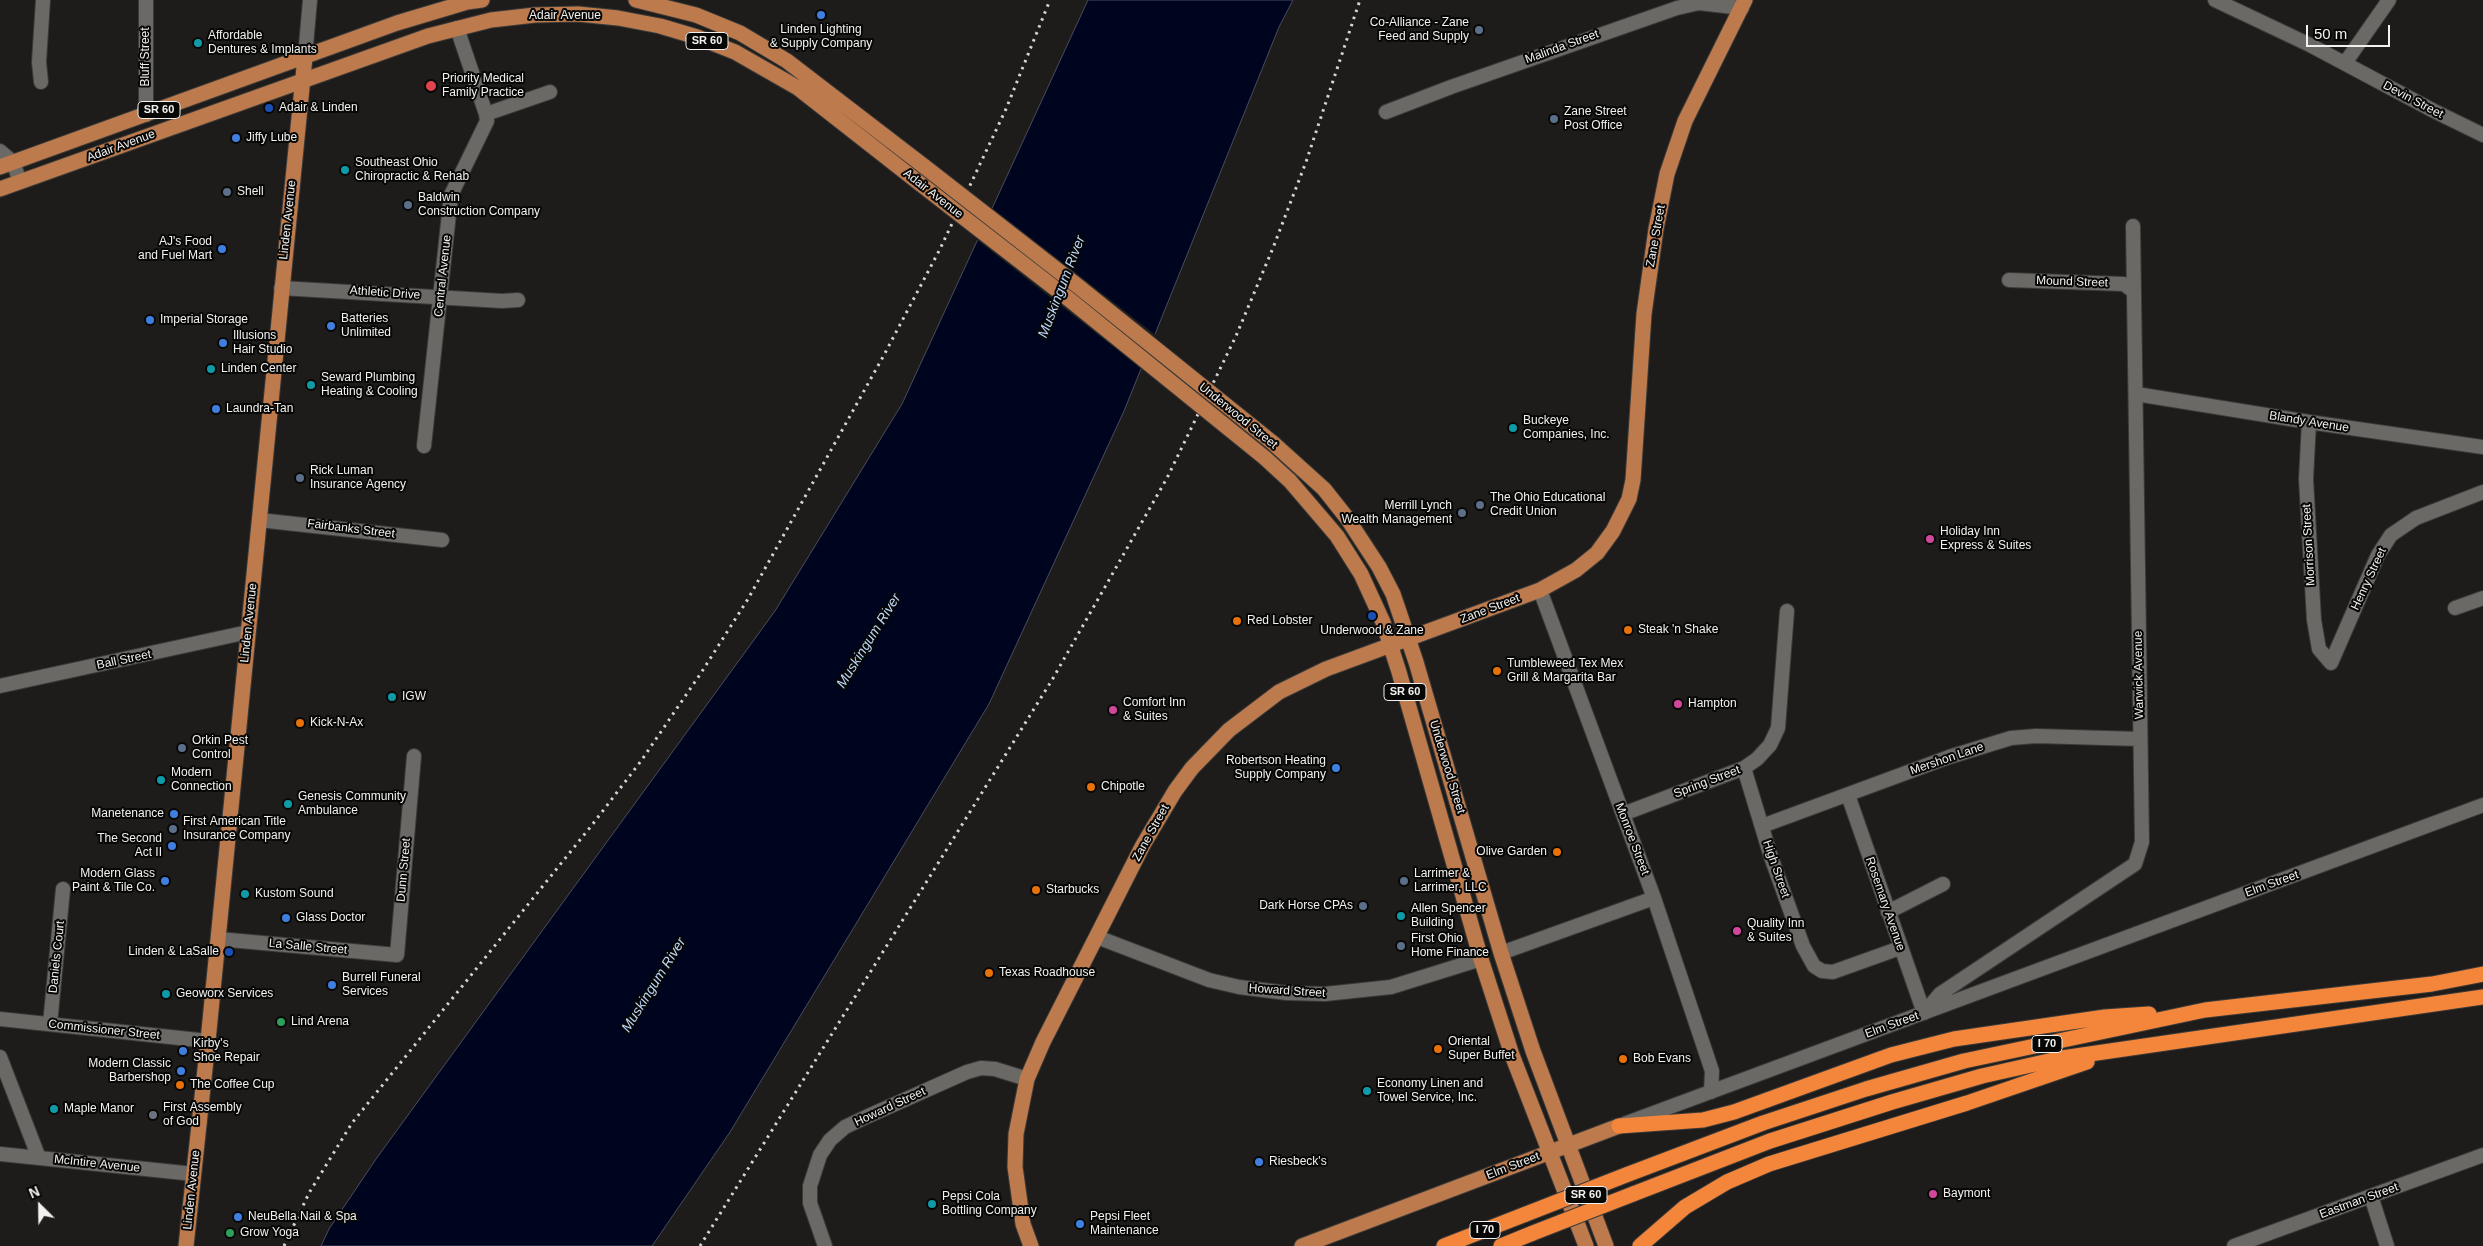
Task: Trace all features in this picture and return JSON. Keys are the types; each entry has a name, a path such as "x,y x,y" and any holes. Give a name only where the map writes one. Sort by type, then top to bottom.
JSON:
{"highway":[{"name":"I 70","path":"1444,1246 1773,1120 1866,1089 1955,1064 2205,1010 2413,986 2483,974"},
{"name":"I 70","path":"1500,1246 1770,1141 1892,1102 1982,1076 2062,1058 2483,996"},
{"path":"1619,1126 1703,1120 1734,1112 1891,1055 1954,1039 2105,1017 2205,1010"},
{"path":"1640,1246 1685,1207 1727,1182 1769,1164 1967,1103 2113,1052"}],"main road":[{"name":"Adair Avenue","path":"6,165 397,23 467,1 482,0"},
{"name":"Adair Avenue","path":"636,0 696,15 740,33 780,56 826,88 1075,294"},
{"name":"Zane Street","path":"1031,1246 1024,1224 1015,1168 1016,1134 1027,1079 1043,1042 1159,816 1192,768 1210,748 1251,712 1279,692 1326,669 1540,590 1576,570 1597,553 1613,531 1629,499 1636,456 1644,314 1656,229 1667,174 1689,112 1744,4"},
{"name":"Adair Avenue","path":"0,189 303,80 457,28 509,18 578,14 618,18 696,37 734,52 798,88 918,182 1075,294"},
{"name":"Linden Avenue","path":"186,1246 305,57"},
{"name":"Underwood Street","path":"1075,294 1272,443 1324,489 1363,540 1393,594 1409,639 1501,953 1567,1145 1606,1246"},
{"name":"Underwood Street","path":"1075,294 1290,481 1337,536 1374,600 1391,646 1481,959 1512,1055 1586,1246"},
{"name":"Elm Street","path":"1302,1246 1619,1126"}],"street":[{"path":"41,82 43,0"},
{"name":"Bluff Street","path":"146,0 146,115"},
{"name":"Linden Avenue","path":"305,57 310,0"},
{"name":"Devin Street","path":"2215,0 2345,63 2434,112 2483,135"},
{"path":"2345,63 2389,0"},
{"name":"Malinda Street","path":"1386,112 1450,87 1677,8 1699,3 1744,4"},
{"path":"457,28 486,114 550,92"},
{"name":"Central Avenue","path":"424,446 451,196 487,121 486,114"},
{"path":"0,151 6,165 20,182"},
{"name":"Warwick Avenue","path":"1924,1013 1940,994 2135,864 2142,842 2133,226"},
{"name":"Mound Street","path":"2008,280 2124,284 2133,291"},
{"name":"Athletic Drive","path":"281,288 502,301 518,300"},
{"name":"Blandy Avenue","path":"2136,394 2309,422 2483,447"},
{"name":"Morrison Street","path":"2309,422 2306,479 2314,620 2319,649 2331,663"},
{"name":"Henry Street","path":"2331,663 2378,555 2391,535 2416,518 2483,492"},
{"name":"Fairbanks Street","path":"259,520 442,540"},
{"name":"Monroe Street","path":"1540,590 1654,898 1712,1071 1710,1092"},
{"path":"2455,608 2483,598"},
{"name":"Spring Street","path":"1623,814 1744,768 1757,759 1770,745 1778,728 1787,611"},
{"name":"Ball Street","path":"0,686 248,632"},
{"name":"Mershon Lane","path":"1762,826 1949,757 2011,738 2036,736 2140,739"},
{"name":"Dunn Street","path":"397,955 414,756"},
{"name":"High Street","path":"1744,768 1803,946 1814,966 1822,972 1833,972 1900,948"},
{"name":"Rosemary Avenue","path":"1848,795 1924,1013"},
{"name":"Elm Street","path":"1619,1126 2483,805"},
{"path":"1888,912 1943,884"},
{"name":"Daniels Court","path":"50,1024 64,890"},
{"path":"1501,953 1654,898"},
{"name":"Howard Street","path":"1097,937 1209,980 1252,990 1287,993 1325,994 1391,987 1481,959"},
{"name":"La Salle Street","path":"218,939 397,955"},
{"name":"Commissioner Street","path":"0,1019 208,1041"},
{"path":"0,1057 39,1158"},
{"name":"Howard Street","path":"825,1246 810,1203 810,1186 820,1155 830,1140 846,1127 967,1072 981,1068 996,1069 1027,1079"},
{"name":"McIntire Avenue","path":"0,1154 194,1174"},
{"name":"Eastman Street","path":"2234,1246 2483,1155"},
{"path":"2371,1196 2387,1246"}],"water":[{"name":"Muskingum River","path":"1088,0 1293,0 1279,27 1124,411 989,704 730,1132 652,1246 321,1246 329,1229 376,1159 775,611 902,404"}],"pier":[{"path":"991,207 1157,336 1143,370 976,239"}],"railway":[{"path":"284,1246 309,1193 352,1123 592,825 641,761 701,673 748,599 884,355 940,249 1006,109 1050,0"},
{"path":"700,1246 1052,680 1167,478 1236,336 1273,248 1306,162 1360,0"}],"place":[{"name":"Linden Lighting & Supply Company","path":"821,15"},
{"name":"Co-Alliance - Zane Feed and Supply","path":"1479,30"},
{"name":"Affordable Dentures & Implants","path":"198,43"},
{"name":"Priority Medical Family Practice","path":"431,86"},
{"name":"Adair & Linden","path":"269,108"},
{"name":"Zane Street Post Office","path":"1554,119"},
{"name":"Jiffy Lube","path":"236,138"},
{"name":"Southeast Ohio Chiropractic & Rehab","path":"345,170"},
{"name":"Shell","path":"227,192"},
{"name":"Baldwin Construction Company","path":"408,205"},
{"name":"AJ's Food and Fuel Mart","path":"222,249"},
{"name":"Imperial Storage","path":"150,320"},
{"name":"Batteries Unlimited","path":"331,326"},
{"name":"Illusions Hair Studio","path":"223,343"},
{"name":"Linden Center","path":"211,369"},
{"name":"Seward Plumbing Heating & Cooling","path":"311,385"},
{"name":"Laundra-Tan","path":"216,409"},
{"name":"Buckeye Companies, Inc.","path":"1513,428"},
{"name":"Rick Luman Insurance Agency","path":"300,478"},
{"name":"The Ohio Educational Credit Union","path":"1480,505"},
{"name":"Merrill Lynch Wealth Management","path":"1462,513"},
{"name":"Holiday Inn Express & Suites","path":"1930,539"},
{"name":"Underwood & Zane","path":"1372,616"},
{"name":"Red Lobster","path":"1237,621"},
{"name":"Steak 'n Shake","path":"1628,630"},
{"name":"Tumbleweed Tex Mex Grill & Margarita Bar","path":"1497,671"},
{"name":"IGW","path":"392,697"},
{"name":"Hampton","path":"1678,704"},
{"name":"Comfort Inn & Suites","path":"1113,710"},
{"name":"Kick-N-Ax","path":"300,723"},
{"name":"Orkin Pest Control","path":"182,748"},
{"name":"Robertson Heating Supply Company","path":"1336,768"},
{"name":"Modern Connection","path":"161,780"},
{"name":"Chipotle","path":"1091,787"},
{"name":"Genesis Community Ambulance","path":"288,804"},
{"name":"Manetenance","path":"174,814"},
{"name":"First American Title Insurance Company","path":"173,829"},
{"name":"The Second Act II","path":"172,846"},
{"name":"Olive Garden","path":"1557,852"},
{"name":"Modern Glass Paint & Tile Co.","path":"165,881"},
{"name":"Larrimer & Larrimer, LLC","path":"1404,881"},
{"name":"Starbucks","path":"1036,890"},
{"name":"Kustom Sound","path":"245,894"},
{"name":"Dark Horse CPAs","path":"1363,906"},
{"name":"Allen Spencer Building","path":"1401,916"},
{"name":"Glass Doctor","path":"286,918"},
{"name":"Quality Inn & Suites","path":"1737,931"},
{"name":"First Ohio Home Finance","path":"1401,946"},
{"name":"Linden & LaSalle","path":"229,952"},
{"name":"Texas Roadhouse","path":"989,973"},
{"name":"Burrell Funeral Services","path":"332,985"},
{"name":"Geoworx Services","path":"166,994"},
{"name":"Lind Arena","path":"281,1022"},
{"name":"Oriental Super Buffet","path":"1438,1049"},
{"name":"Kirby's Shoe Repair","path":"183,1051"},
{"name":"Bob Evans","path":"1623,1059"},
{"name":"Modern Classic Barbershop","path":"181,1071"},
{"name":"The Coffee Cup","path":"180,1085"},
{"name":"Economy Linen and Towel Service, Inc.","path":"1367,1091"},
{"name":"Maple Manor","path":"54,1109"},
{"name":"First Assembly of God","path":"153,1115"},
{"name":"Riesbeck's","path":"1259,1162"},
{"name":"Baymont","path":"1933,1194"},
{"name":"Pepsi Cola Bottling Company","path":"932,1204"},
{"name":"NeuBella Nail & Spa","path":"238,1217"},
{"name":"Pepsi Fleet Maintenance","path":"1080,1224"},
{"name":"Grow Yoga","path":"230,1233"}]}
